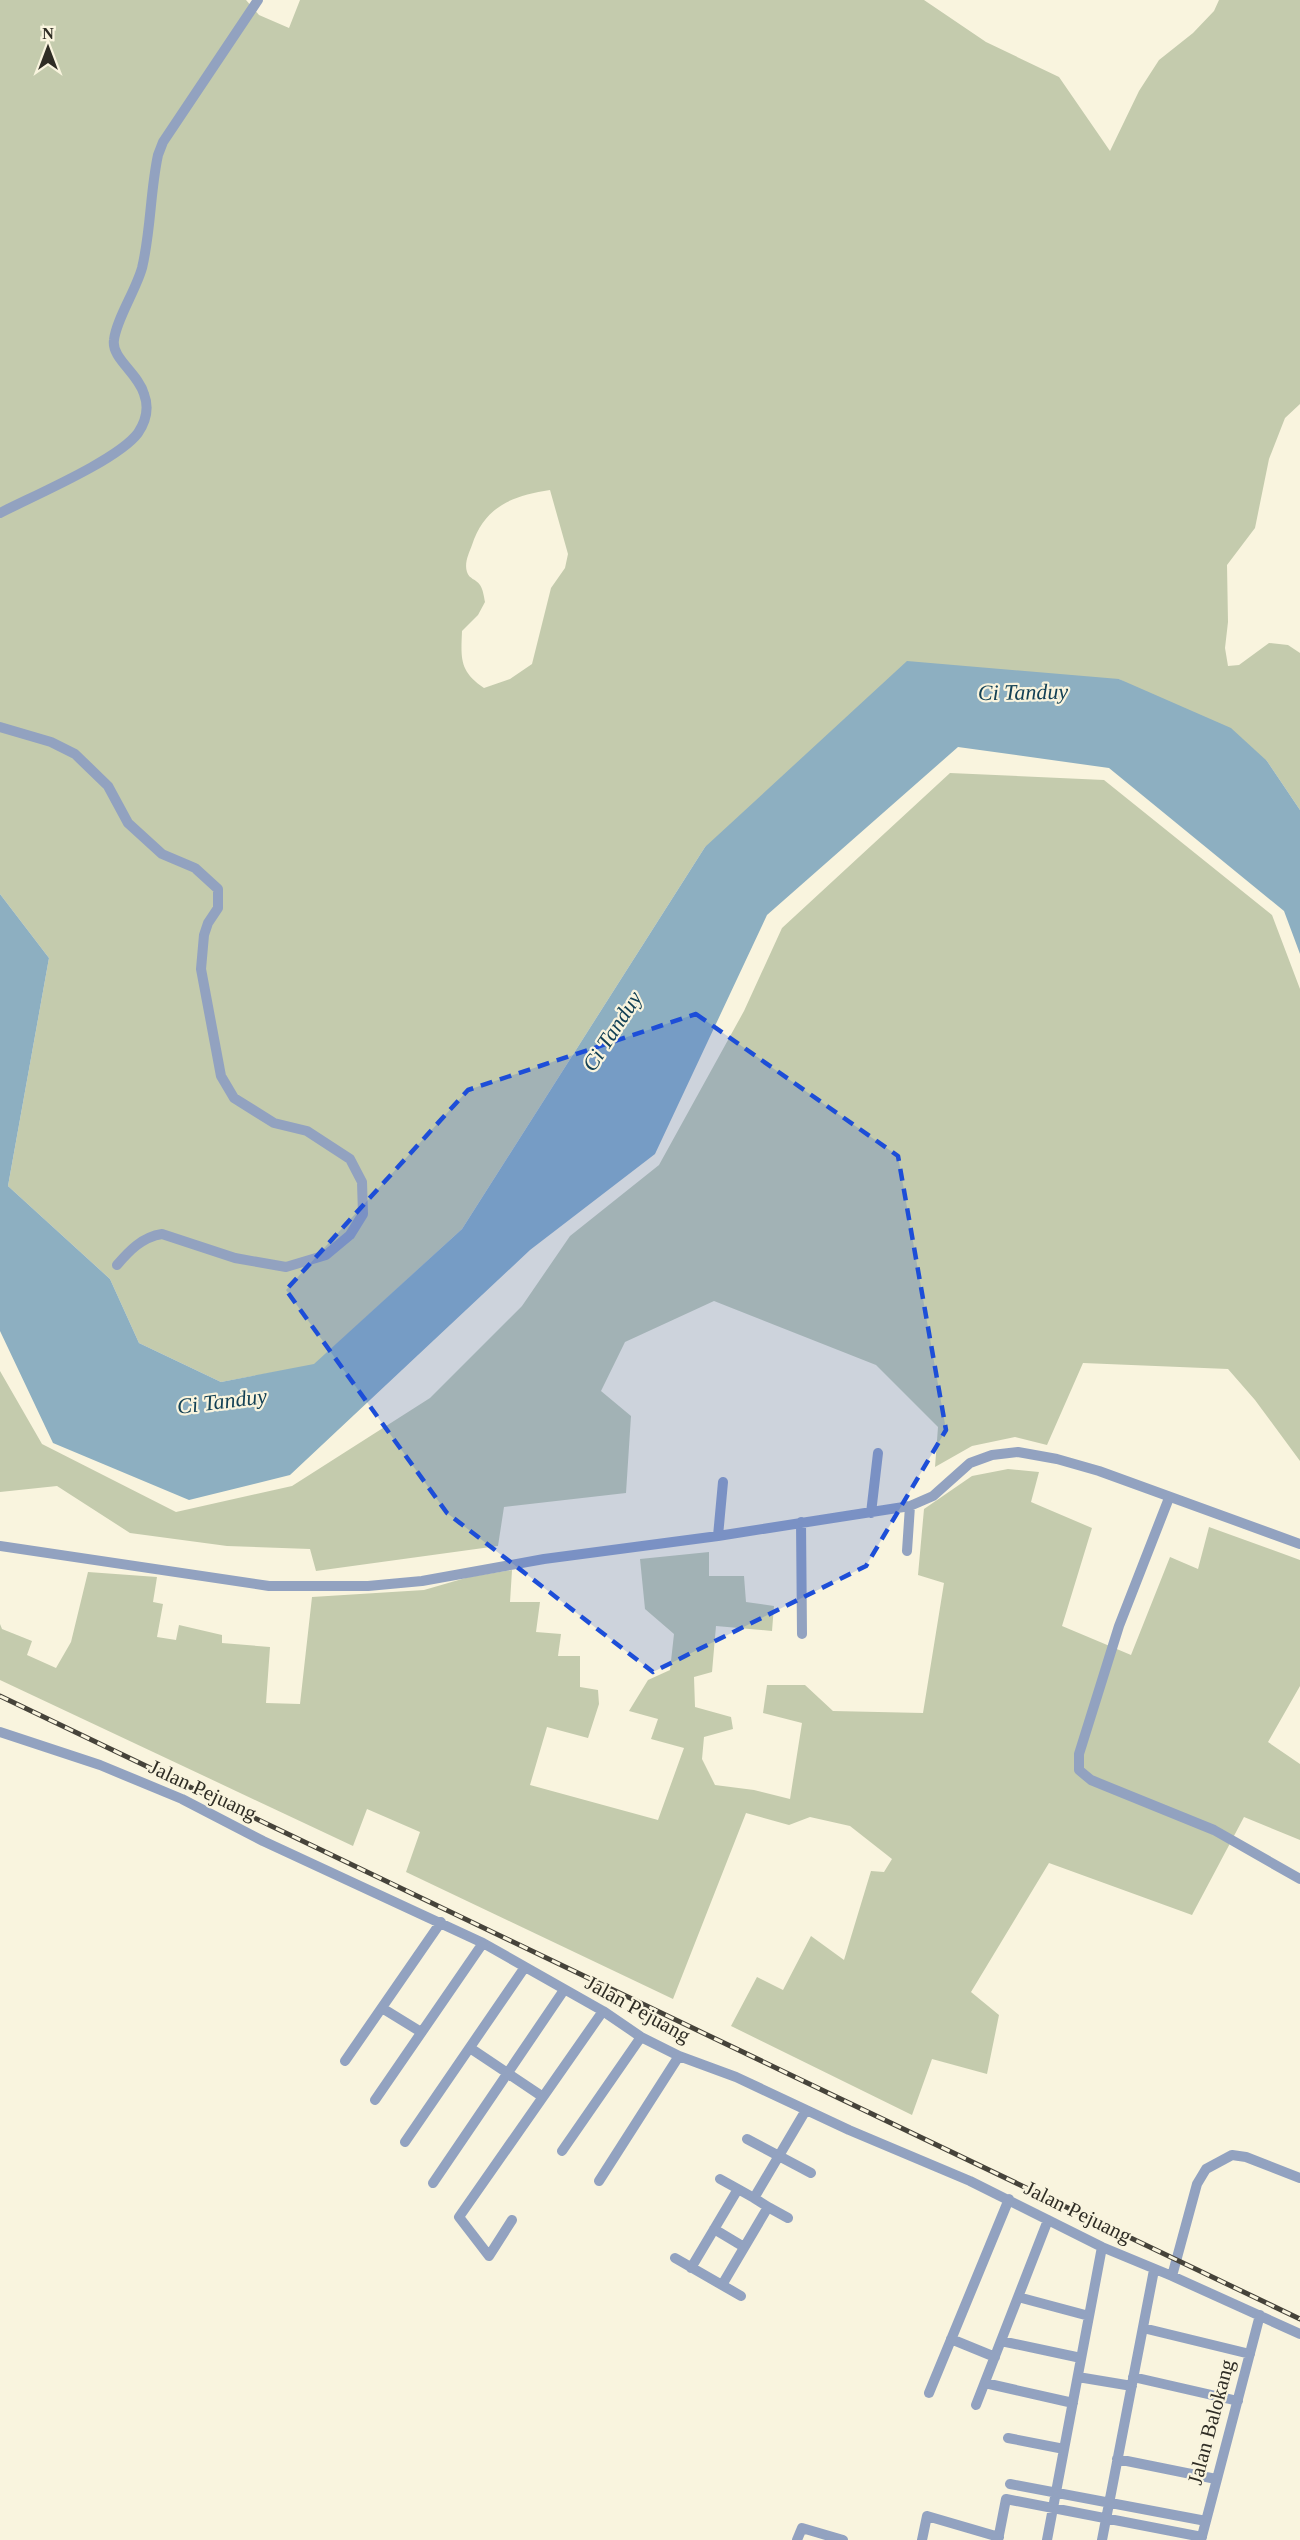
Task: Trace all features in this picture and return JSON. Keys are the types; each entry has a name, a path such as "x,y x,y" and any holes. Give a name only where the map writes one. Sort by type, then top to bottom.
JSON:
{"street":[{"path":"0,513 91,467 136,435 142,426 147,413 144,394 139,380 115,352 113,341 134,294 142,266 158,154 163,142 258,0"},
{"path":"0,727 51,742 75,754 108,786 128,823 162,854 195,868 218,889 218,908 208,923 204,935 201,969 221,1076 234,1098 274,1122 307,1131 350,1159 362,1182 363,1214 350,1235 326,1255 286,1267 235,1258 162,1234 155,1235 133,1247 117,1265"},
{"path":"0,1546 269,1586 294,1588 368,1586 423,1581 544,1558 718,1536 801,1522 871,1514 910,1506 933,1496 970,1463 992,1455 1018,1452 1057,1459 1099,1471 1300,1544"},
{"path":"871,1514 878,1453"},
{"path":"718,1536 723,1482"},
{"path":"1169,1498 1119,1626 1079,1754 1079,1770 1091,1780 1214,1830 1300,1879"},
{"path":"907,1551 910,1506"},
{"path":"801,1522 802,1634"},
{"name":"Jalan Pejuang","path":"0,1732 100,1765 182,1799 263,1841 483,1943 603,2011 641,2037 679,2056 736,2077 1009,2199 1102,2247 1300,2334"},
{"path":"345,2061 441,1922"},
{"path":"375,2100 483,1943"},
{"path":"405,2142 525,1967"},
{"path":"433,2183 564,1990"},
{"path":"382,2008 421,2032"},
{"path":"512,2220 489,2256 459,2217 603,2011"},
{"path":"562,2151 641,2037"},
{"path":"470,2048 543,2097"},
{"path":"598,2181 679,2056"},
{"path":"754,2198 806,2110"},
{"path":"747,2139 812,2173"},
{"path":"1172,2276 1197,2184 1206,2169 1232,2155 1246,2157 1300,2178"},
{"path":"720,2179 788,2218"},
{"path":"692,2268 738,2189"},
{"path":"929,2393 1009,2199"},
{"path":"722,2285 768,2207"},
{"path":"976,2406 1048,2220"},
{"path":"714,2229 744,2247"},
{"path":"1047,2540 1102,2247"},
{"path":"675,2258 741,2296"},
{"path":"1102,2540 1154,2270"},
{"path":"1018,2297 1089,2316"},
{"name":"Jalan Balokang","path":"1202,2538 1260,2315"},
{"path":"1143,2328 1250,2354"},
{"path":"951,2339 994,2357"},
{"path":"1001,2341 1081,2358"},
{"path":"1078,2377 1132,2381 1238,2401"},
{"path":"985,2383 1073,2403"},
{"path":"1008,2438 1064,2449"},
{"path":"1117,2459 1216,2480"},
{"path":"1010,2484 1206,2521"},
{"path":"922,2540 927,2516 998,2538 1006,2499 1202,2538"},
{"path":"797,2540 802,2528 843,2540"}],"highlighted area":[{"path":"696,1014 898,1156 946,1430 866,1566 653,1672 447,1513 286,1290 468,1090"}],"green space":[{"path":"0,0 246,0 259,15 289,28 300,0 924,0 986,42 1059,77 1110,151 1139,91 1159,60 1193,33 1214,11 1219,0 1300,0 1300,404 1285,418 1269,459 1255,528 1227,565 1228,622 1225,648 1228,666 1239,665 1269,643 1288,645 1300,653 1300,810 1267,761 1119,679 705,847 462,1229 314,1365 221,1382 139,1343 110,1279 8,1186 49,958 0,894","holes":["550,490 568,554 565,568 551,588 532,664 510,679 484,688 466,670 461,649 462,631 478,615 485,602 481,587 471,578 466,569 467,558 484,521 492,512 512,500"]},
{"path":"950,773 1104,780 1272,915 1300,989 1300,1461 1255,1400 1228,1369 1083,1363 1047,1445 1015,1437 972,1446 935,1467 938,1427 876,1365 714,1301 625,1342 601,1391 631,1416 626,1493 504,1507 498,1546 316,1571 310,1549 227,1546 130,1533 57,1486 0,1492 0,1371 42,1444 176,1512 292,1486 430,1398 522,1306 570,1236 659,1165 744,1011 782,928"},
{"path":"1008,1469 1039,1472 1031,1502 1092,1528 1062,1626 1131,1655 1170,1557 1198,1569 1209,1527 1300,1560 1300,1686 1268,1742 1300,1764 1300,1840 1244,1817 1192,1915 1049,1863 971,1992 999,2015 987,2074 932,2059 912,2115 731,2026 757,1977 783,1990 811,1936 844,1960 871,1871 884,1872 892,1859 850,1826 810,1817 789,1825 746,1813 673,1999 406,1872 420,1832 367,1809 353,1846 0,1680 0,1624 2,1629 32,1641 27,1655 56,1668 71,1642 88,1572 157,1577 153,1602 163,1604 157,1637 176,1640 179,1625 222,1635 222,1643 270,1647 266,1703 300,1704 312,1597 424,1590 469,1577 512,1570 510,1602 540,1602 536,1632 561,1634 558,1656 580,1656 580,1687 598,1690 599,1704 588,1738 547,1727 530,1785 658,1820 684,1748 651,1739 658,1719 629,1711 648,1680 670,1670 674,1634 645,1609 640,1559 709,1552 709,1576 744,1576 746,1602 774,1606 772,1631 716,1626 712,1672 694,1677 695,1707 731,1717 733,1729 704,1737 702,1759 715,1785 754,1790 790,1799 802,1723 763,1713 767,1685 805,1685 833,1711 923,1713 944,1583 918,1575 924,1509 972,1476"}],"water":[{"name":"Ci Tanduy","path":"907,661 1119,679 1231,728 1267,761 1300,810 1300,954 1284,911 1109,768 958,747 767,915 655,1154 530,1250 290,1475 189,1500 53,1443 0,1331 0,894 49,958 8,1186 110,1279 139,1343 221,1382 314,1364 462,1229 705,847"}],"railway":[{"path":"0,1696 1300,2319"}]}
